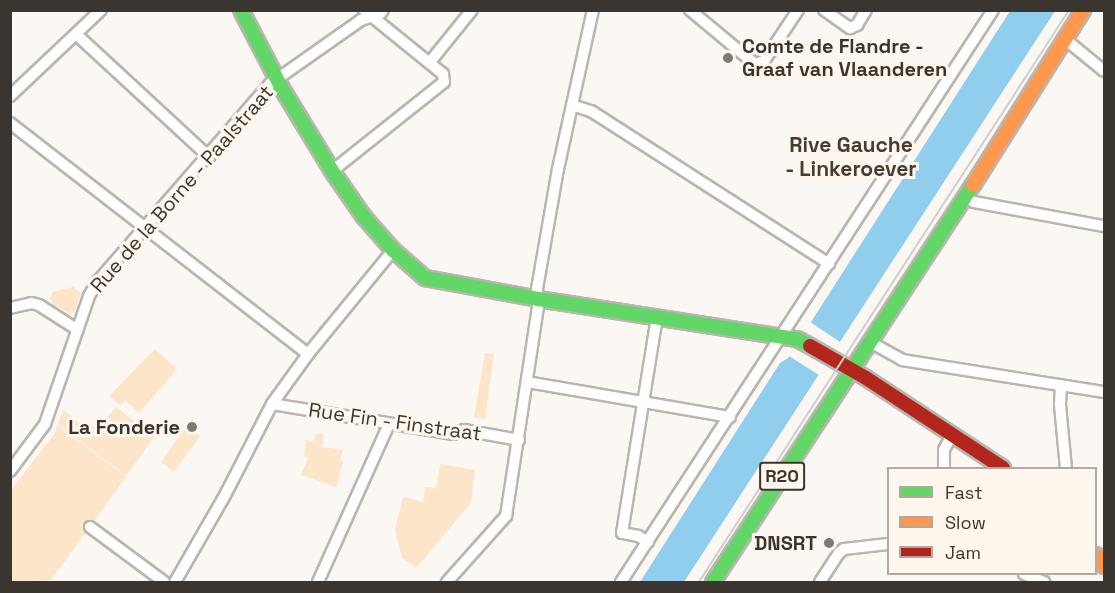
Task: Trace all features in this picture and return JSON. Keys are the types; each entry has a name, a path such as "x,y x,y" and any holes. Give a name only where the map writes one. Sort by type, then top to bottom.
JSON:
{"street":[{"path":"10,96 77,35 100,10"},
{"path":"242,10 277,79 332,171 364,217 393,250 425,278 441,283 799,340 851,370 1002,467"},
{"name":"Rue de la Borne - Paalstraat","path":"10,471 45,424 93,289 209,157 221,139 277,79 367,14 382,10"},
{"path":"430,62 472,10"},
{"path":"447,582 506,516 527,382 538,299 537,289 572,105 593,10"},
{"path":"690,10 755,64 764,61 798,10"},
{"path":"824,10 850,28 857,25 866,10"},
{"path":"621,582 993,10"},
{"name":"R20","path":"713,582 965,197 1065,39 1076,13"},
{"path":"332,171 438,90 445,78 430,62 367,14"},
{"path":"77,35 209,157"},
{"path":"1065,39 1104,71"},
{"path":"572,105 591,111 829,264"},
{"path":"10,123 308,354"},
{"path":"965,197 974,202 1104,226"},
{"path":"175,582 223,499 272,404 308,354 393,250"},
{"path":"10,308 31,303 39,304 78,330"},
{"path":"648,542 638,536 622,533 657,317"},
{"path":"870,342 902,360 1104,392"},
{"path":"527,382 730,417"},
{"path":"1061,385 1060,405 1066,467"},
{"name":"Rue Fin - Finstraat","path":"272,404 454,434 464,430 519,440"},
{"path":"318,582 389,424"},
{"path":"944,467 944,450 952,434"},
{"path":"90,527 164,582"},
{"path":"819,582 838,553 852,546 887,544"},
{"path":"1028,575 1044,582"}],"shaded area":[{"path":"73,287 81,293 75,311 70,314 53,304 50,298 53,292"},
{"path":"155,349 177,369 139,413 125,400 120,405 109,396"},
{"path":"485,353 494,354 485,419 474,417"},
{"path":"116,407 154,437 126,476 58,424 63,410 88,430 92,425 97,429"},
{"path":"57,425 126,477 51,580 11,582 10,491 55,433"},
{"path":"186,427 200,436 174,472 161,462"},
{"path":"316,433 324,434 322,447 343,450 340,459 343,463 336,487 301,475 308,458 304,456 306,440 314,442"},
{"path":"440,464 475,470 471,503 416,568 402,558 395,530 403,497 423,502 425,487 436,488"}],"water":[{"path":"1010,11 1055,11 684,582 640,582 780,363 788,358"}],"pier":[{"path":"810,322 840,342 819,375 789,356"}],"tram line":[{"path":"699,582 1069,10"}],"traffic: fast":[{"path":"241,10 281,87 332,171 364,217 393,250 425,278 538,299 797,339 810,346"},
{"path":"713,582 973,185"}],"traffic: slow":[{"path":"973,185 1083,10"},
{"path":"1097,556 1104,566"}],"traffic: jam":[{"path":"810,346 866,378 1001,467"}],"place":[{"name":"Comte de Flandre - Graaf van Vlaanderen","path":"728,58"},
{"name":"La Fonderie","path":"192,427"},
{"name":"DNSRT","path":"829,543"}],"district":[{"name":"Rive Gauche - Linkeroever","path":"851,157"}]}
